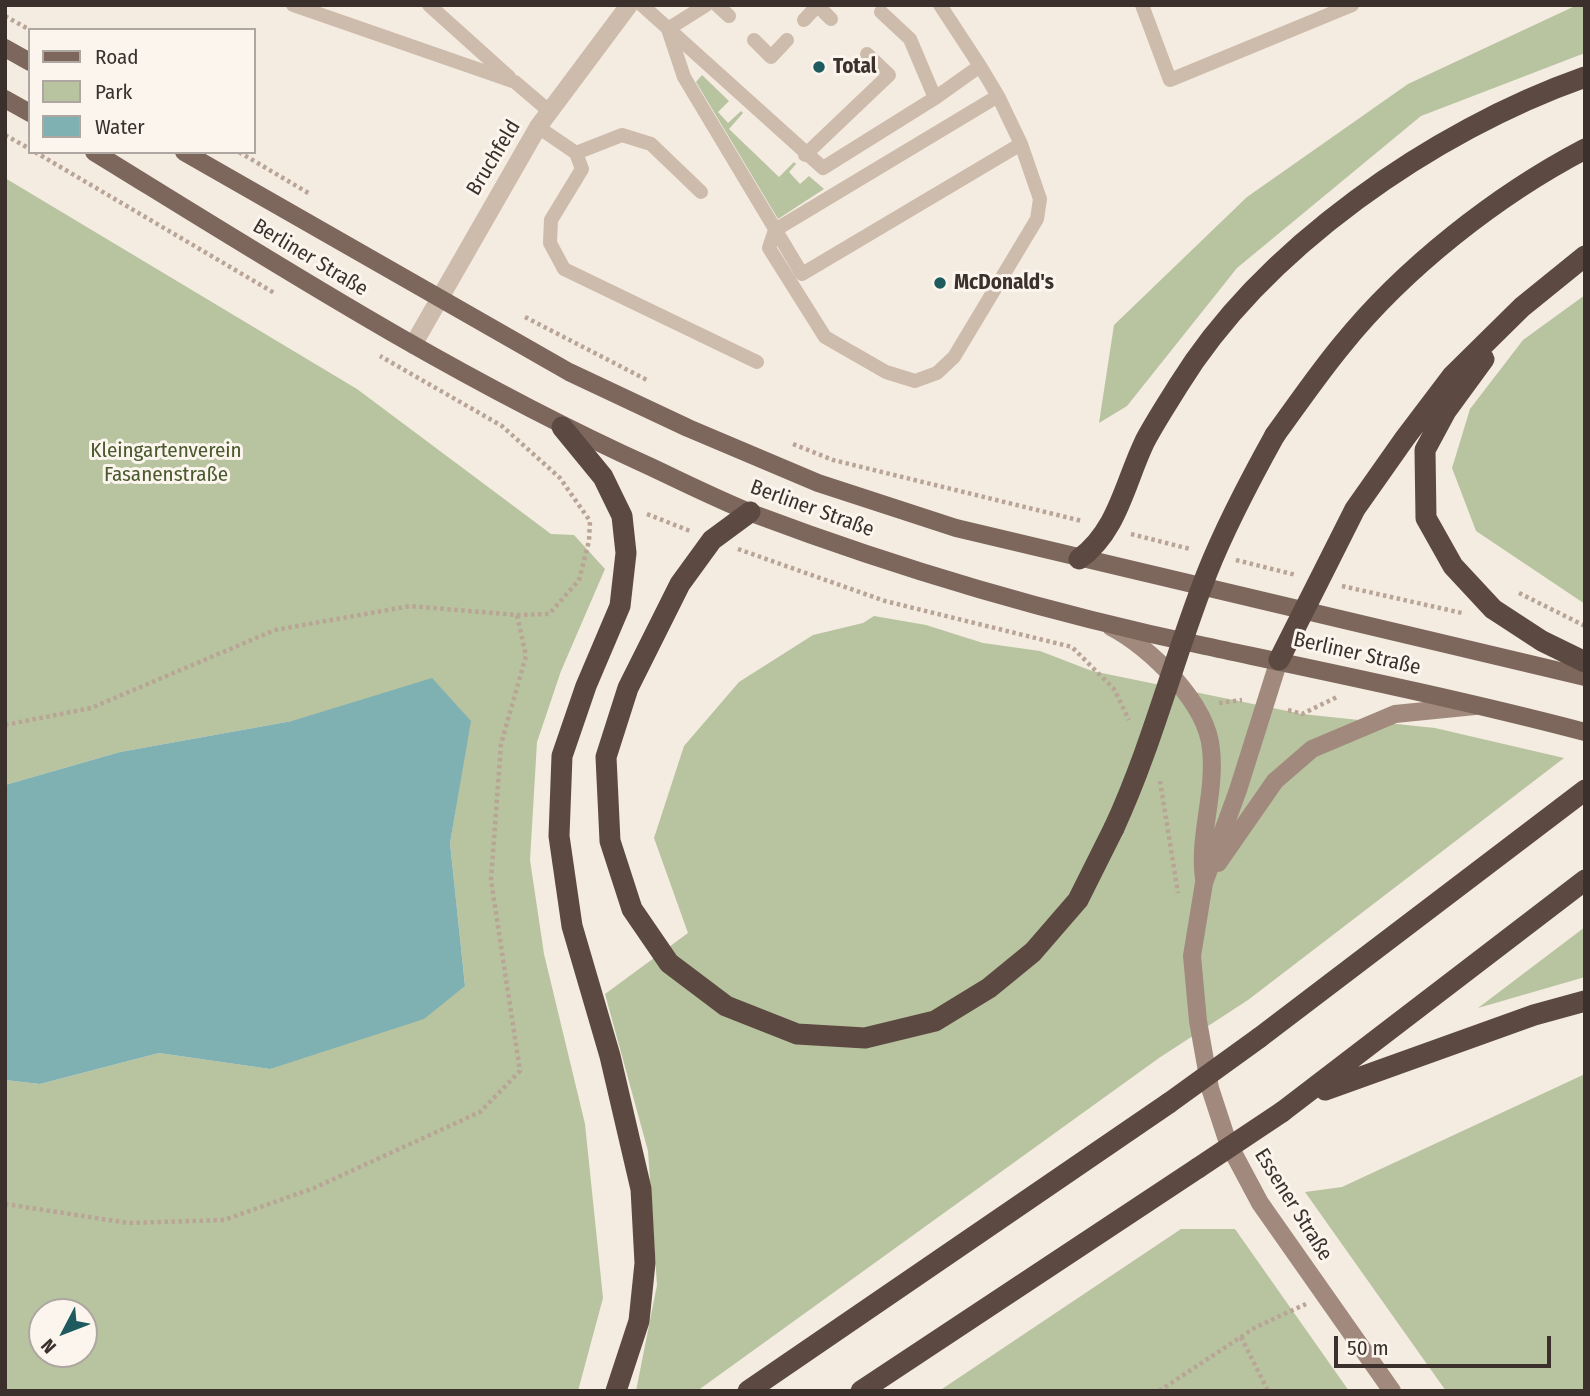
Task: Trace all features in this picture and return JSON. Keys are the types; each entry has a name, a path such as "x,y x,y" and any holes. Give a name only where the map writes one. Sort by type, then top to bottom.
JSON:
{"highway":[{"path":"1079,559 1098,545 1109,528 1146,440 1185,375 1235,311 1305,242 1384,179 1473,125 1585,77"},
{"path":"750,512 712,540 680,584 628,688 606,757 610,841 632,909 669,963 726,1006 797,1034 865,1038 935,1021 989,988 1033,952 1077,900 1132,789 1207,573 1241,497 1275,435 1342,344 1392,290 1467,226 1552,166 1585,149"},
{"path":"1279,660 1355,509 1405,438 1452,376 1522,307 1585,256"},
{"path":"1522,307 1446,411 1425,450 1426,518 1453,566 1493,609 1532,634 1585,662"},
{"path":"562,427 603,477 622,516 626,553 620,606 586,686 562,756 559,836 572,926 610,1056 641,1189 645,1263 639,1321 616,1391"},
{"path":"748,1391 1169,1103 1259,1038 1585,790"},
{"path":"861,1391 1306,1097 1580,884"},
{"path":"1306,1097 1534,1015 1585,1001"}],"main road":[{"path":"5,48 28,61"},
{"path":"5,99 28,112"},
{"name":"Berliner Straße","path":"97,154 413,345 562,427 750,512 930,574 1093,618 1203,646 1279,660 1585,732"},
{"name":"Berliner Straße","path":"187,154 438,300 569,372 688,428 818,483 956,528 1585,677"},
{"path":"1093,618 1125,634 1158,662 1196,706 1212,748 1201,856 1204,883"},
{"name":"Essener Straße","path":"1279,660 1238,790 1204,883 1192,956 1198,1021 1210,1088 1228,1143 1260,1203 1392,1391"},
{"path":"1204,883 1275,781 1312,749 1395,714 1483,706"}],"street":[{"name":"Bruchfeld","path":"413,345 538,127 629,5"}],"lane":[{"path":"293,5 515,82"},
{"path":"429,5 549,111"},
{"path":"642,5 805,155 823,167 980,66"},
{"path":"668,29 706,5"},
{"path":"718,5 729,16"},
{"path":"940,5 998,96 1035,178 1040,199 1037,219 954,357 937,373 915,380 886,372 825,337 769,247 775,230 998,96"},
{"path":"1142,5 1170,80 1352,5"},
{"path":"804,20 817,6 831,19"},
{"path":"881,12 910,39 934,98"},
{"path":"668,29 684,77 802,274 1021,144"},
{"path":"754,40 771,57 786,40"},
{"path":"805,155 889,75 867,54"},
{"path":"538,127 576,153 582,169 551,220 550,243 564,269 757,362"},
{"path":"576,153 622,135 651,144 680,168 701,192"}],"path":[{"path":"5,16 28,29"},
{"path":"5,135 28,148"},
{"path":"38,154 285,299"},
{"path":"242,154 320,200"},
{"path":"519,314 653,383"},
{"path":"5,725 91,708 275,630 410,606 517,615 549,614 579,580 589,541 590,521 560,478 502,426 368,348"},
{"path":"785,441 833,460 1204,552"},
{"path":"622,516 651,514 712,540 885,601 1072,647 1114,689 1132,725"},
{"path":"1229,559 1462,614 1496,581 1585,626"},
{"path":"5,1204 128,1223 225,1220 314,1188 480,1112 520,1071 491,880 501,744 526,656 517,615"},
{"path":"1155,772 1161,783 1176,889 1198,918"},
{"path":"1159,1391 1256,1327 1324,1296"},
{"path":"1241,1338 1268,1391"}],"green space":[{"path":"1585,5 1585,53 1421,116 1237,268 1127,406 1099,423 1114,325 1247,197 1408,84 1575,6"},
{"path":"702,75 729,101 718,112 728,123 741,111 743,113 729,129 779,177 794,162 796,164 789,172 800,184 809,176 824,189 778,219 696,82"},
{"name":"Kleingartenverein Fasanenstraße","path":"5,178 357,389 551,534 574,535 605,569 561,671 537,742 530,860 544,954 585,1124 603,1298 578,1391 5,1391 5,1080 40,1084 159,1053 270,1069 465,986 450,843 470,721 292,721 120,752 5,785"},
{"path":"1585,295 1585,604 1476,531 1452,468 1470,409 1523,340"},
{"path":"874,616 926,625 983,643 1040,651 1092,671 1302,714 1435,728 1564,758 1248,1000 1159,1058 697,1391 636,1391 657,1285 648,1151 605,994 688,933 654,838 684,746 739,682 813,635 863,623"},
{"path":"1585,927 1585,977 1478,1008"},
{"path":"1585,1074 1585,1391 1446,1391 1305,1192 1342,1187"},
{"path":"1181,1229 1235,1229 1349,1391 939,1391"}],"water":[{"path":"432,678 471,721 450,843 465,986 424,1019 270,1069 159,1053 40,1084 5,1080 5,785 120,752 292,721"}],"place":[{"name":"Total","path":"819,67"},
{"name":"McDonald's","path":"940,283"}]}
